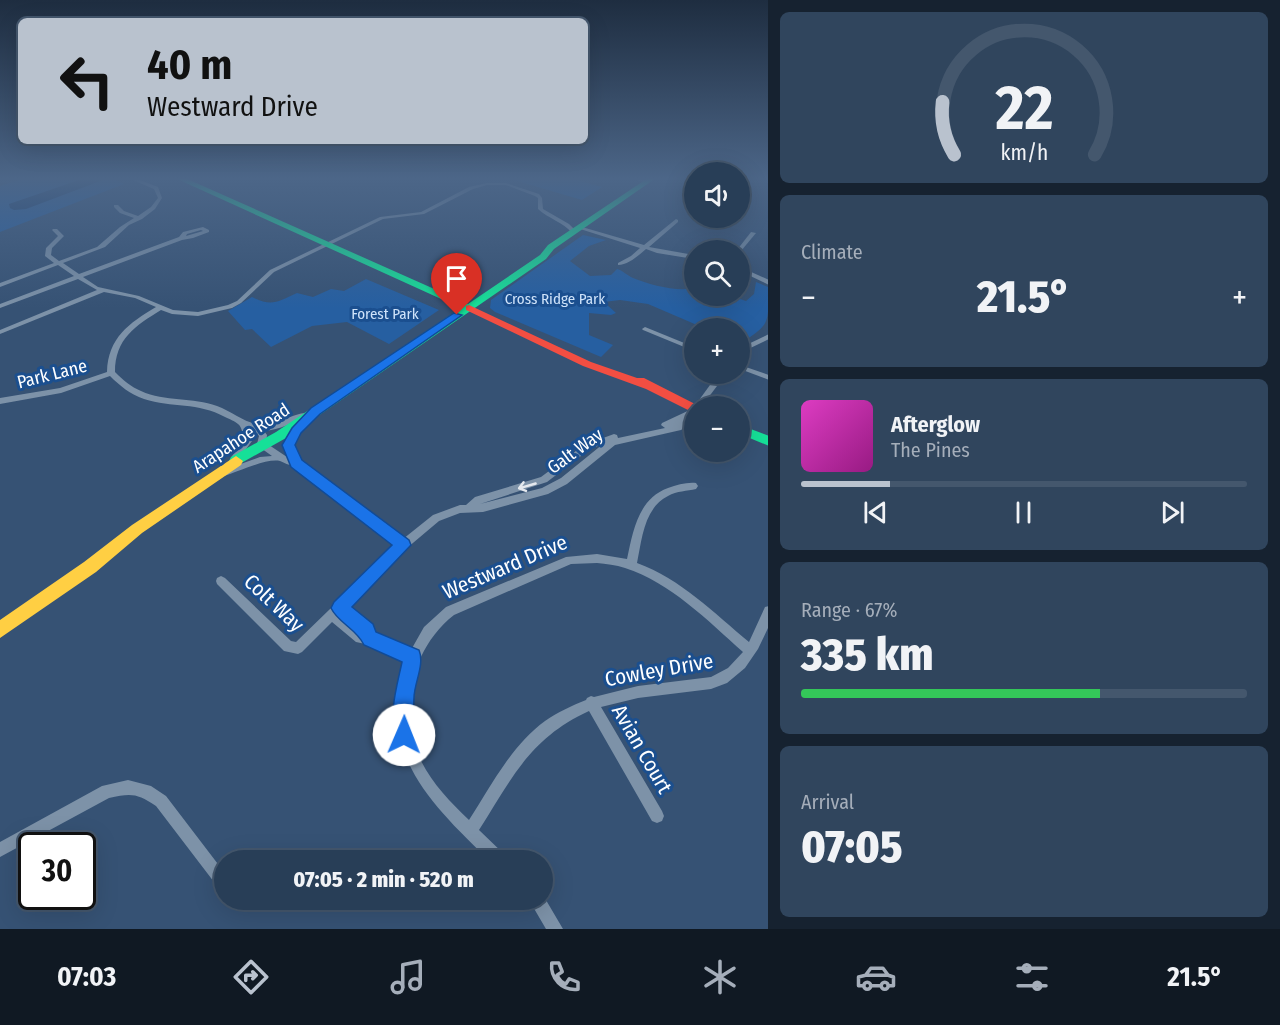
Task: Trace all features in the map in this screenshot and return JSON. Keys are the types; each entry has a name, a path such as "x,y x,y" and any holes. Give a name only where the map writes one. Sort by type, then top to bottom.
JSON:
{"main road":[{"path":"275,221 535,338 542,344 586,364 645,386 684,405"},
{"name":"Arapahoe Road","path":"0,630 90,567 137,529 261,444 281,435 469,308 543,257 551,247 588,221"},
{"path":"750,434 768,442"}],"street":[{"path":"0,285 99,248 133,221"},
{"path":"55,230 61,234 60,238 47,252 48,256 77,276 103,290 137,297 159,308 172,312 198,314 230,307 239,302 272,271 375,221"},
{"path":"561,221 619,239"},
{"path":"562,221 645,248 684,255"},
{"path":"620,264 645,248 676,221"},
{"path":"747,240 753,233"},
{"path":"0,306 181,238"},
{"path":"750,274 768,283"},
{"path":"0,332 103,290"},
{"path":"159,308 137,321 119,340 112,352 111,373 132,391 147,398 209,407 243,424 256,427 272,428 315,411"},
{"path":"645,329 684,345"},
{"path":"750,346 768,336"},
{"path":"750,371 768,378"},
{"name":"Park Lane","path":"0,401 61,390 111,373"},
{"path":"315,411 302,424 289,443 290,453 296,463 403,545"},
{"name":"Galt Way","path":"403,545 436,518 470,507 477,500 544,480 587,447 600,441 667,425 684,416"},
{"path":"216,475 246,445 249,437 243,424"},
{"path":"256,427 263,435 261,444 288,462 296,463"},
{"path":"216,475 260,460 282,458"},
{"path":"632,563 640,522 649,506 666,490 693,486"},
{"name":"Colt Way","path":"221,581 293,649 298,648 403,545"},
{"name":"Westward Drive","path":"490,850 427,786 412,761 404,735 404,697 413,657 423,638 439,619 450,612 559,565 588,557 607,557 632,563 672,586 750,650"},
{"path":"336,611 360,638 370,639 413,657"},
{"name":"Cowley Drive","path":"470,831 528,745 550,723 591,702 616,695 711,683 724,679 740,667 768,611"},
{"name":"Avian Court","path":"591,702 657,816"},
{"path":"0,850 107,791 128,787 146,791 161,801 214,870"},
{"path":"543,910 555,929"}],"green space":[{"path":"0,221 28,221 0,232"},
{"name":"Cross Ridge Park","path":"583,235 606,240 589,246 570,261 590,276 611,275 617,269 633,278 655,285 684,289 684,306 750,306 750,298 754,294 756,282 768,287 768,310 765,323 750,337 750,318 684,319 648,304 620,300 604,302 616,313 611,315 589,313 589,335 613,345 601,357 495,312 490,308 491,300"},
{"name":"Forest Park","path":"366,279 439,310 389,344 347,322 312,326 271,347 252,329 245,330 228,311 252,297 270,303 297,293 313,297 331,289 344,291"}],"traffic: fast":[{"path":"275,221 469,308"},
{"path":"236,461 281,435 543,257 551,247 589,221"},
{"path":"750,433 768,442"}],"traffic: slow":[{"path":"0,630 90,567 137,529 236,461"}],"traffic: jam":[{"path":"469,308 587,364 645,385"},
{"path":"640,381 684,403"}],"route":[{"path":"404,735 404,697 413,657 370,639 366,630 340,608 403,545 296,463 290,453 289,445 296,431 315,411 457,315"}]}
